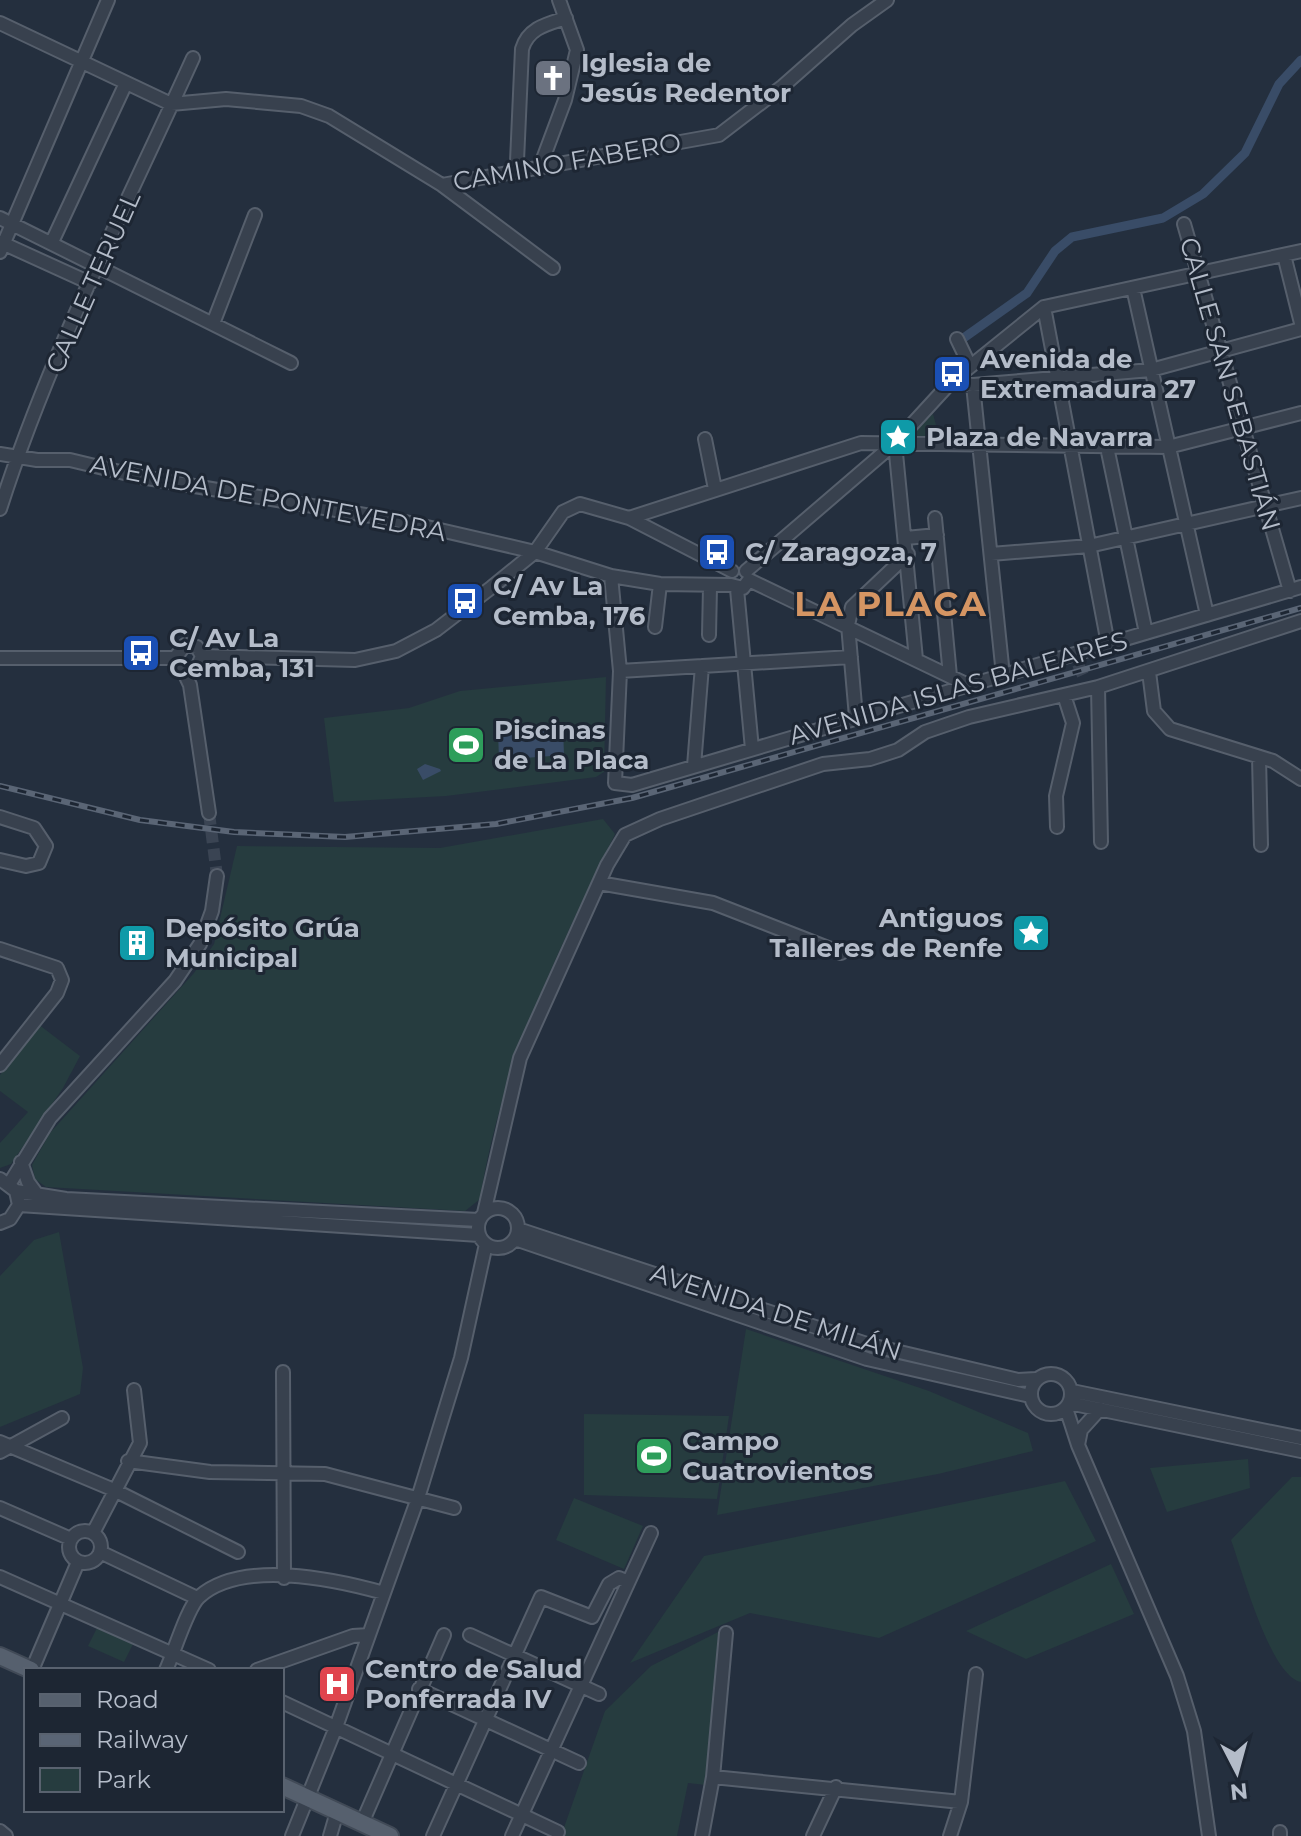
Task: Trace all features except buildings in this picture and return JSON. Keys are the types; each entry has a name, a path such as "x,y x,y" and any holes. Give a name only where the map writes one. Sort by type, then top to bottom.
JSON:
{"main road":[{"path":"0,1656 27,1668"},
{"path":"284,1787 383,1835"}],"street":[{"path":"90,283 1,246 6,221 82,63 108,0"},
{"path":"559,0 566,18 577,50 565,100 534,168 517,161 522,49 526,37 539,27 566,18"},
{"name":"CAMINO FABERO","path":"171,104 226,99 301,106 329,116 442,185 719,135 783,86 852,25 887,0"},
{"path":"0,23 171,104"},
{"name":"CALLE TERUEL","path":"0,509 17,457 90,283 193,58"},
{"path":"52,242 126,83"},
{"path":"442,185 553,268"},
{"path":"214,321 255,215"},
{"path":"6,221 214,321 291,363"},
{"name":"CALLE SAN SEBASTIÁN","path":"1184,224 1265,506 1295,589"},
{"path":"734,587 743,588 748,575 895,443 951,382 1044,307 1301,251"},
{"path":"951,382 973,385 1151,370 1301,326 1284,255"},
{"path":"1133,288 1207,615"},
{"path":"1044,307 1108,644"},
{"path":"957,339 970,366"},
{"path":"973,385 1003,675"},
{"path":"629,518 861,443 980,447 1168,447 1301,413"},
{"path":"705,439 715,489"},
{"path":"895,443 916,659"},
{"path":"1107,447 1146,633"},
{"name":"AVENIDA DE PONTEVEDRA","path":"0,454 70,460 141,477 401,521 535,552 611,576 660,584 734,587"},
{"path":"991,554 1089,546 1301,498"},
{"path":"202,656 340,660 396,651 436,630 535,552 563,512 580,504 629,518 968,685"},
{"path":"935,518 950,676"},
{"path":"906,538 937,535"},
{"path":"856,717 848,625 852,607 908,554"},
{"path":"732,571 729,577 734,587 752,749"},
{"path":"611,576 620,671 851,657"},
{"path":"655,627 660,584"},
{"path":"709,635 710,587"},
{"name":"AVENIDA ISLAS BALEARES","path":"620,671 615,783 632,785 1003,675 1076,659 1108,644 1295,589"},
{"path":"292,1836 336,1727 418,1498 461,1358 482,1274 482,1216 493,1181 520,1058 599,883 625,835 660,819 823,764 870,759 898,750 925,732 969,717 1149,672 1203,650 1301,621"},
{"path":"175,658 185,645 197,647 202,656"},
{"path":"190,685 202,656"},
{"path":"0,658 175,658"},
{"path":"175,658 190,685 209,813"},
{"path":"694,766 702,666"},
{"path":"183,670 197,668"},
{"path":"1149,672 1154,711 1170,729 1273,761 1301,779"},
{"path":"1090,685 1101,842"},
{"path":"1057,827 1056,796 1073,723 1064,695"},
{"path":"1259,757 1261,845"},
{"path":"0,817 34,828 46,846 39,863 26,866 0,860"},
{"path":"9,1185 50,1118 183,969 200,944 212,911 217,876"},
{"path":"599,883 713,903 841,953"},
{"path":"0,949 57,968 62,980 57,993 0,1065"},
{"path":"21,1162 28,1182 39,1197"},
{"path":"482,1274 499,1248 517,1234 514,1215 506,1209 493,1181"},
{"path":"9,1185 39,1197 482,1216 495,1208 506,1209"},
{"path":"9,1185 19,1205"},
{"path":"0,1223 10,1219 19,1205"},
{"path":"19,1205 482,1240 499,1248"},
{"name":"AVENIDA DE MILÁN","path":"517,1234 870,1345 1018,1380 1036,1379 1049,1373 1059,1375 1066,1404"},
{"name":"AVENIDA DE MILÁN","path":"517,1234 867,1359 1030,1396"},
{"path":"283,1372 284,1578"},
{"path":"1036,1379 1030,1396 1036,1408 1066,1404 1301,1438"},
{"path":"93,1533 140,1443 134,1390"},
{"path":"1066,1404 1301,1451"},
{"path":"1066,1404 1076,1439 1177,1676 1194,1731 1209,1836"},
{"path":"1076,1439 1100,1409"},
{"path":"3,1447 62,1418"},
{"path":"3,1447 114,1490 238,1552"},
{"path":"128,1461 210,1472 325,1474 454,1508"},
{"path":"0,1508 71,1539"},
{"path":"78,1562 69,1551 71,1539 76,1534 93,1533"},
{"path":"78,1562 90,1562 100,1552 99,1540 93,1533"},
{"path":"512,1836 651,1533"},
{"path":"100,1552 197,1598"},
{"path":"32,1668 78,1562"},
{"path":"0,1577 204,1668"},
{"path":"167,1668 197,1598 236,1577 348,1583 384,1593"},
{"path":"433,1836 541,1597 592,1617 609,1584 619,1578 628,1582"},
{"path":"702,1836 713,1777 726,1633"},
{"path":"263,1668 353,1636 369,1635"},
{"path":"362,1823 444,1635"},
{"path":"470,1635 599,1694"},
{"path":"950,1836 961,1802 976,1674"},
{"path":"419,1689 579,1763"},
{"path":"284,1703 558,1832"},
{"path":"713,1777 961,1802"},
{"path":"813,1836 836,1787"},
{"path":"330,1836 337,1812"},
{"path":"0,1831 6,1836"}],"green space":[{"path":"933,414 939,436 917,436 916,430"},
{"name":"Piscinas de La Placa","path":"606,677 604,772 596,777 446,796 334,802 324,718 409,708 460,691"},
{"path":"603,819 615,834 534,1011 502,1102 480,1199 465,1211 46,1187 35,1179 32,1165 50,1133 194,973 214,944 237,846 440,848"},
{"path":"38,1024 80,1056 63,1088 11,1164 0,1168 0,1143 28,1112 0,1091 0,1075"},
{"path":"59,1232 83,1368 80,1394 0,1427 0,1276 34,1240"},
{"path":"746,1329 929,1391 1028,1433 1033,1451 938,1474 717,1515"},
{"name":"Campo Cuatrovientos","path":"584,1414 729,1416 717,1499 584,1495"},
{"path":"1248,1459 1250,1488 1167,1512 1150,1468"},
{"path":"1292,1477 1301,1477 1301,1682 1279,1662 1268,1642 1231,1540"},
{"path":"1065,1481 1096,1541 879,1638 750,1613 630,1663 704,1556"},
{"name":"Campo Cuatrovientos","path":"574,1498 643,1526 624,1569 556,1540"},
{"path":"1111,1564 1134,1614 1026,1659 966,1631"},
{"path":"97,1628 133,1644 124,1662 88,1646"},
{"path":"722,1630 706,1785 688,1783 677,1836 561,1836 605,1711 651,1666"}],"water":[{"path":"563,726 564,755 499,760 498,731"},
{"path":"425,764 441,771 423,780 417,769"}],"waterway":[{"path":"965,337 1027,293 1055,251 1072,237 1163,218 1203,194 1245,153 1279,84 1301,60"}],"tunnel":[{"path":"1078,664 1085,680"},
{"path":"209,813 217,876"}],"railway":[{"path":"0,786 140,820 234,832 345,837 496,824 632,798 1301,608"}],"place":[{"name":"Iglesia de Jesús Redentor","path":"553,78"},
{"name":"Avenida de Extremadura 27","path":"952,374"},
{"name":"Plaza de Navarra","path":"898,437"},
{"name":"C/ Zaragoza, 7","path":"717,552"},
{"name":"C/ Av La Cemba, 176","path":"465,601"},
{"name":"C/ Av La Cemba, 131","path":"141,653"},
{"name":"Piscinas de La Placa","path":"466,745"},
{"name":"Antiguos Talleres de Renfe","path":"1031,933"},
{"name":"Depósito Grúa Municipal","path":"137,943"},
{"name":"Campo Cuatrovientos","path":"654,1456"},
{"name":"Centro de Salud Ponferrada IV","path":"337,1684"}],"district":[{"name":"LA PLACA","path":"891,604"}]}
